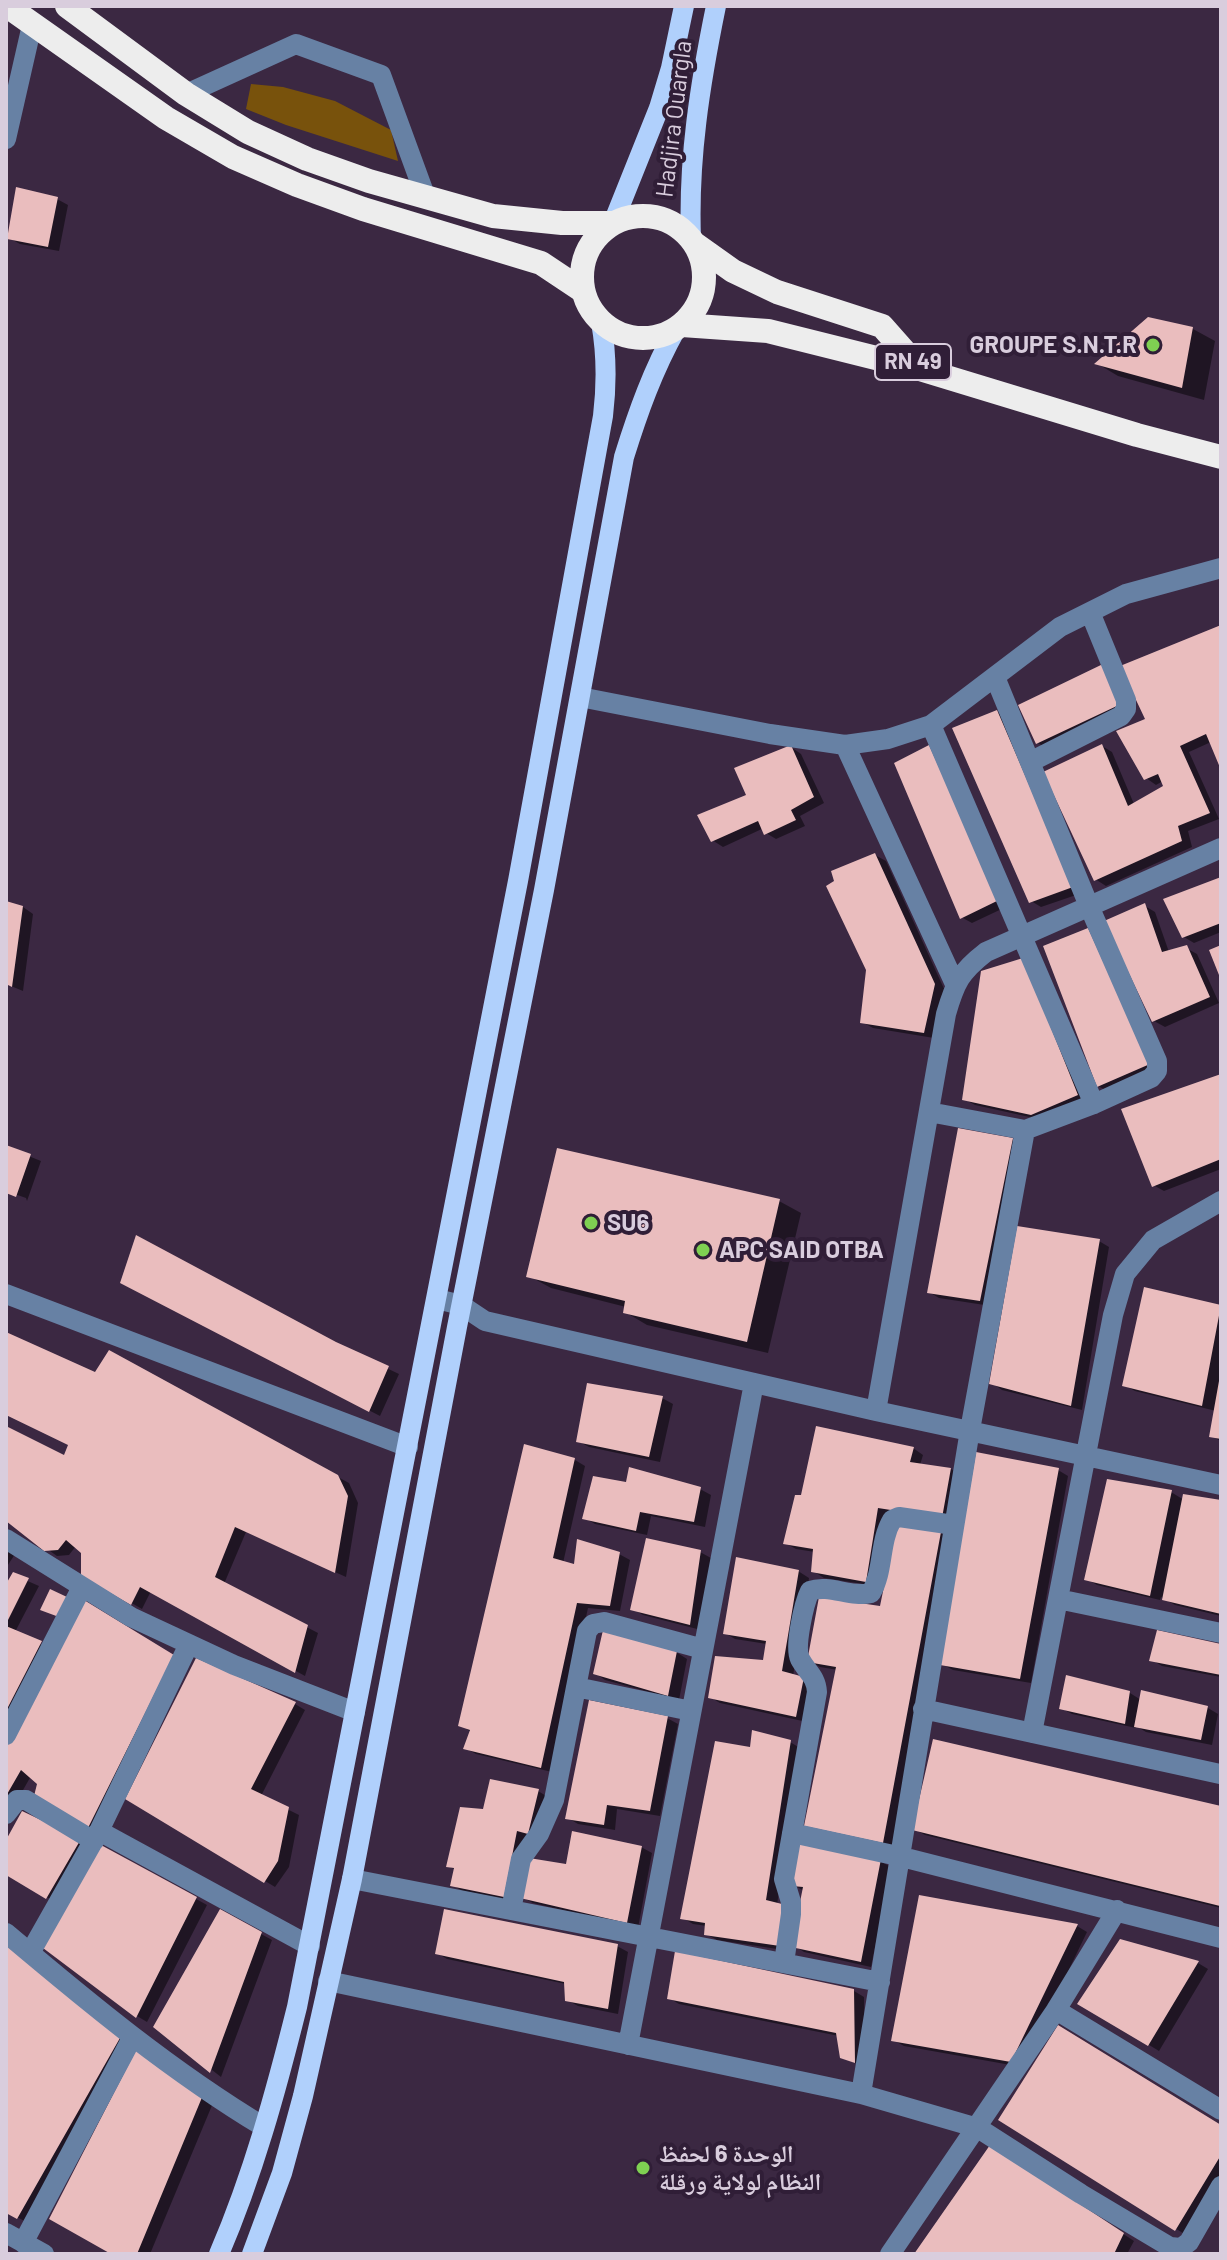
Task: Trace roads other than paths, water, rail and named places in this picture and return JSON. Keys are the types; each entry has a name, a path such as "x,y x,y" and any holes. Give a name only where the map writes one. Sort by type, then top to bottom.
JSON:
{"highway":[{"path":"7,6 166,118 233,157 363,209 541,263 583,291"},
{"path":"67,6 186,94 248,132 307,159 426,198 493,216 528,221 613,223"},
{"path":"629,217 663,219 678,227 693,241 705,278 702,296 694,312 679,327 657,337 637,339 617,333 601,322 589,308 581,275 584,259 600,233 613,223 629,217"},
{"name":"RN 49","path":"693,241 733,271 777,292 882,326 920,369"},
{"name":"RN 49","path":"679,327 768,331 920,369 1137,435 1221,457"}],"main road":[{"name":"Hadjira Ouargla","path":"613,223 659,108 684,6"},
{"name":"Hadjira Ouargla","path":"693,241 689,194 692,150 716,6"},
{"path":"219,2254 246,2185 264,2127 292,2029 310,1946 518,881 603,416 607,363 601,322"},
{"path":"252,2254 282,2173 303,2096 352,1879 624,457 646,391 679,327"}],"street":[{"path":"6,139 32,25"},
{"path":"186,94 296,44 381,75 426,198"},
{"path":"580,697 770,734 845,745 888,739 931,725 1060,627 1126,594 1221,568"},
{"path":"1030,762 1121,716 1126,709 1126,700 1090,612"},
{"path":"929,1112 1025,1130 1094,1104 1151,1078 1157,1071 1157,1061 1089,906 995,677"},
{"path":"931,725 1094,1104"},
{"path":"845,745 955,984"},
{"path":"876,1411 946,1014 955,984 966,967 986,952 1221,848"},
{"path":"861,2094 970,1430 1025,1130"},
{"path":"1032,1733 1113,1315 1125,1274 1153,1240 1221,1201"},
{"path":"6,1294 408,1447"},
{"path":"437,1299 461,1305 485,1321 876,1411 1221,1485"},
{"path":"432,1322 457,1327 485,1321"},
{"path":"628,2045 754,1383"},
{"path":"784,1963 791,1902 784,1879 817,1692 816,1681 801,1661 798,1651 805,1601 810,1591 818,1588 861,1595 871,1593 876,1585 887,1530 892,1520 899,1517 954,1525"},
{"path":"9,1549 131,1617 234,1665 355,1712"},
{"path":"6,1735 82,1587"},
{"path":"1058,1599 1221,1633"},
{"path":"511,1910 521,1859 539,1834 554,1800 587,1631 593,1624 604,1622 703,1649"},
{"path":"30,1953 97,1836 189,1644"},
{"path":"576,1687 691,1711"},
{"path":"923,1709 1221,1774"},
{"path":"6,1814 17,1800 26,1800 310,1946"},
{"path":"792,1833 898,1856 1221,1938"},
{"path":"352,1879 880,1982"},
{"path":"890,2254 1056,2010 1117,1910"},
{"path":"6,1933 132,2038 212,2096 264,2127"},
{"path":"328,1981 861,2094 978,2128 1170,2247 1181,2248 1189,2242 1221,2186"},
{"path":"1056,2010 1221,2110"},
{"path":"44,2254 14,2238 132,2038"}],"place":[{"name":"GROUPE S.N.T.R","path":"1153,345"},
{"name":"SU6","path":"591,1223"},
{"name":"APC SAID OTBA","path":"703,1250"},
{"name":"الوحدة 6 لحفظ النظام لولاية ورقلة","path":"643,2168"}]}
